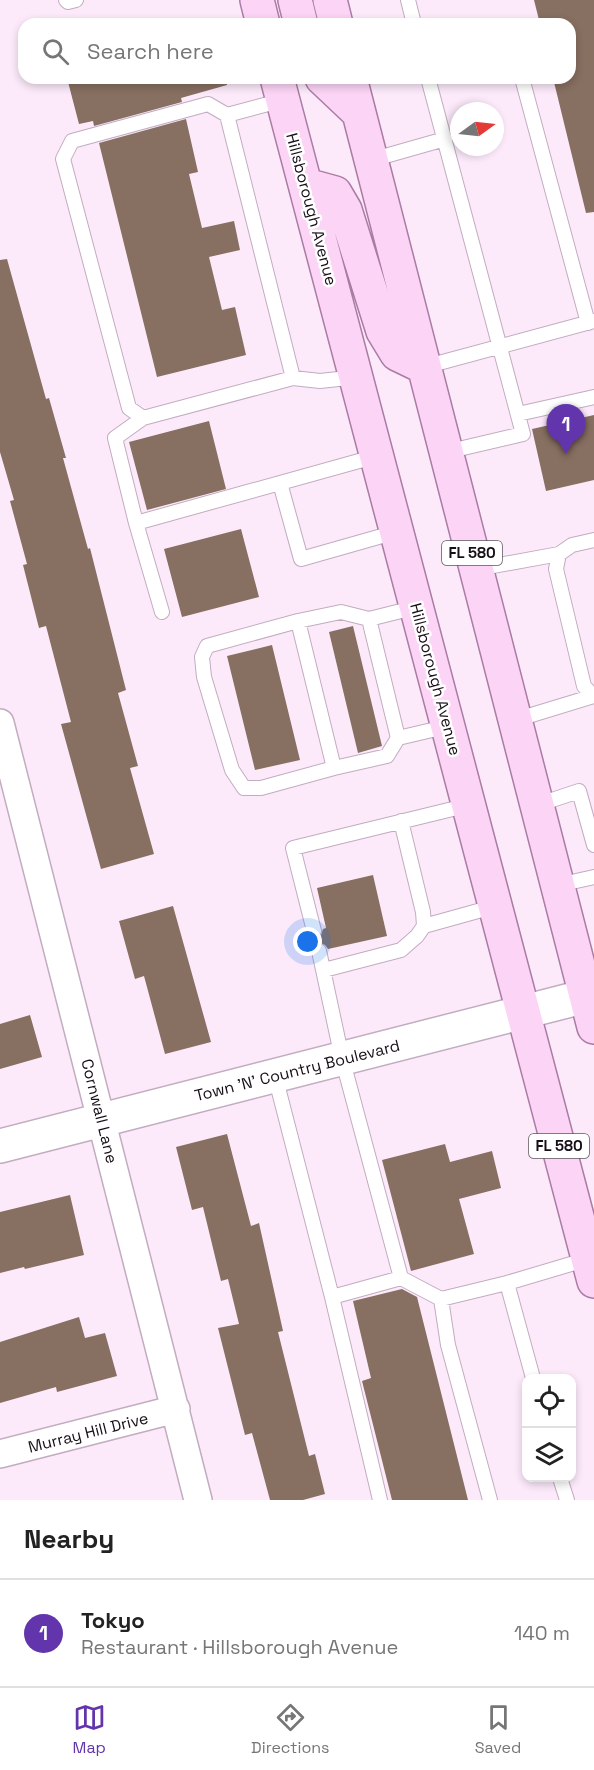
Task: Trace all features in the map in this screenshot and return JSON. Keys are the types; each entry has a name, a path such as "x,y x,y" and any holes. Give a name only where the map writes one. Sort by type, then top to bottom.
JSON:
{"main road":[{"path":"256,0 261,18"},
{"path":"295,0 300,18"},
{"path":"330,0 334,18"},
{"path":"328,84 359,113"},
{"name":"FL 580","path":"352,84 537,805 590,995 594,1027"},
{"name":"Hillsborough Avenue","path":"280,89 525,1012 591,1270"},
{"path":"306,185 335,193 345,210 383,331 397,354 424,366"}],"street":[{"name":"Cornwall Lane","path":"2,737 198,1500"},
{"name":"Town 'N' Country Boulevard","path":"0,1146 590,995"},
{"name":"Murray Hill Drive","path":"0,1454 176,1409"}],"lane":[{"path":"66,0 68,2 76,0"},
{"path":"408,0 412,18"},
{"path":"430,84 523,434 446,452"},
{"path":"424,366 591,322 524,84"},
{"path":"227,115 280,89"},
{"path":"143,418 129,408 63,159 72,141 208,104 227,115 293,378"},
{"path":"371,160 445,139"},
{"path":"162,612 136,523 115,438 143,418 293,378 320,381 357,377"},
{"path":"518,414 594,396"},
{"path":"136,523 377,456"},
{"path":"280,483 301,559 397,531"},
{"path":"477,569 559,554 572,545 594,540"},
{"path":"515,720 593,696 584,686 556,569 559,554"},
{"path":"369,618 398,738 387,756 261,788 244,788 232,770 204,677 202,657 207,646 298,621 341,612 369,618 417,606"},
{"path":"298,621 334,768"},
{"path":"398,738 449,726"},
{"path":"537,805 579,791 594,845"},
{"path":"314,931 293,848 469,805"},
{"path":"401,821 423,912 424,926"},
{"path":"558,885 594,877"},
{"path":"324,970 401,950 424,926 496,906"},
{"path":"319,951 342,1059 401,1278"},
{"path":"275,1076 332,1297 380,1500"},
{"path":"332,1297 401,1278 441,1299 507,1282 591,1270"},
{"path":"507,1282 532,1374"},
{"path":"441,1299 448,1345 490,1500"},
{"path":"561,1482 567,1500"}],"building":[{"path":"534,0 594,0 594,212 586,213 554,84 576,84 576,18 538,18"},
{"path":"69,84 227,84 181,98 182,102 94,126 93,121 79,124"},
{"path":"186,119 198,172 189,174 202,228 234,221 240,250 209,257 222,310 235,307 246,355 157,377 99,143"},
{"path":"7,259 46,399 49,398 66,458 63,458 88,549 90,548 126,690 118,693 138,766 130,768 154,854 101,869 61,724 71,722 46,626 39,628 23,565 27,564 10,501 14,500 0,452 0,260"},
{"path":"594,415 594,480 546,491 532,429"},
{"path":"209,421 226,489 147,510 129,442"},
{"path":"241,529 259,597 182,617 164,549"},
{"path":"353,626 382,746 358,753 329,632"},
{"path":"272,645 300,760 255,770 227,656"},
{"path":"373,875 387,936 328,949 318,942 311,948 308,938 316,940 320,938 323,929 326,928 317,888"},
{"path":"173,906 211,1042 165,1054 144,976 135,979 119,921"},
{"path":"30,1015 42,1057 0,1069 0,1024"},
{"path":"227,1134 251,1226 259,1223 283,1331 278,1332 309,1456 315,1454 325,1494 303,1500 270,1500 252,1433 245,1435 218,1328 239,1324 228,1279 221,1281 203,1207 192,1210 176,1147"},
{"path":"445,1144 450,1162 492,1151 501,1188 459,1199 474,1254 411,1271 382,1160"},
{"path":"70,1195 84,1255 0,1273 0,1212"},
{"path":"402,1289 417,1297 468,1500 392,1500 362,1381 371,1378 353,1301"},
{"path":"79,1317 85,1338 105,1333 117,1376 57,1392 56,1387 0,1403 0,1342"}],"place":[{"name":"Tokyo","path":"566,454"}]}
